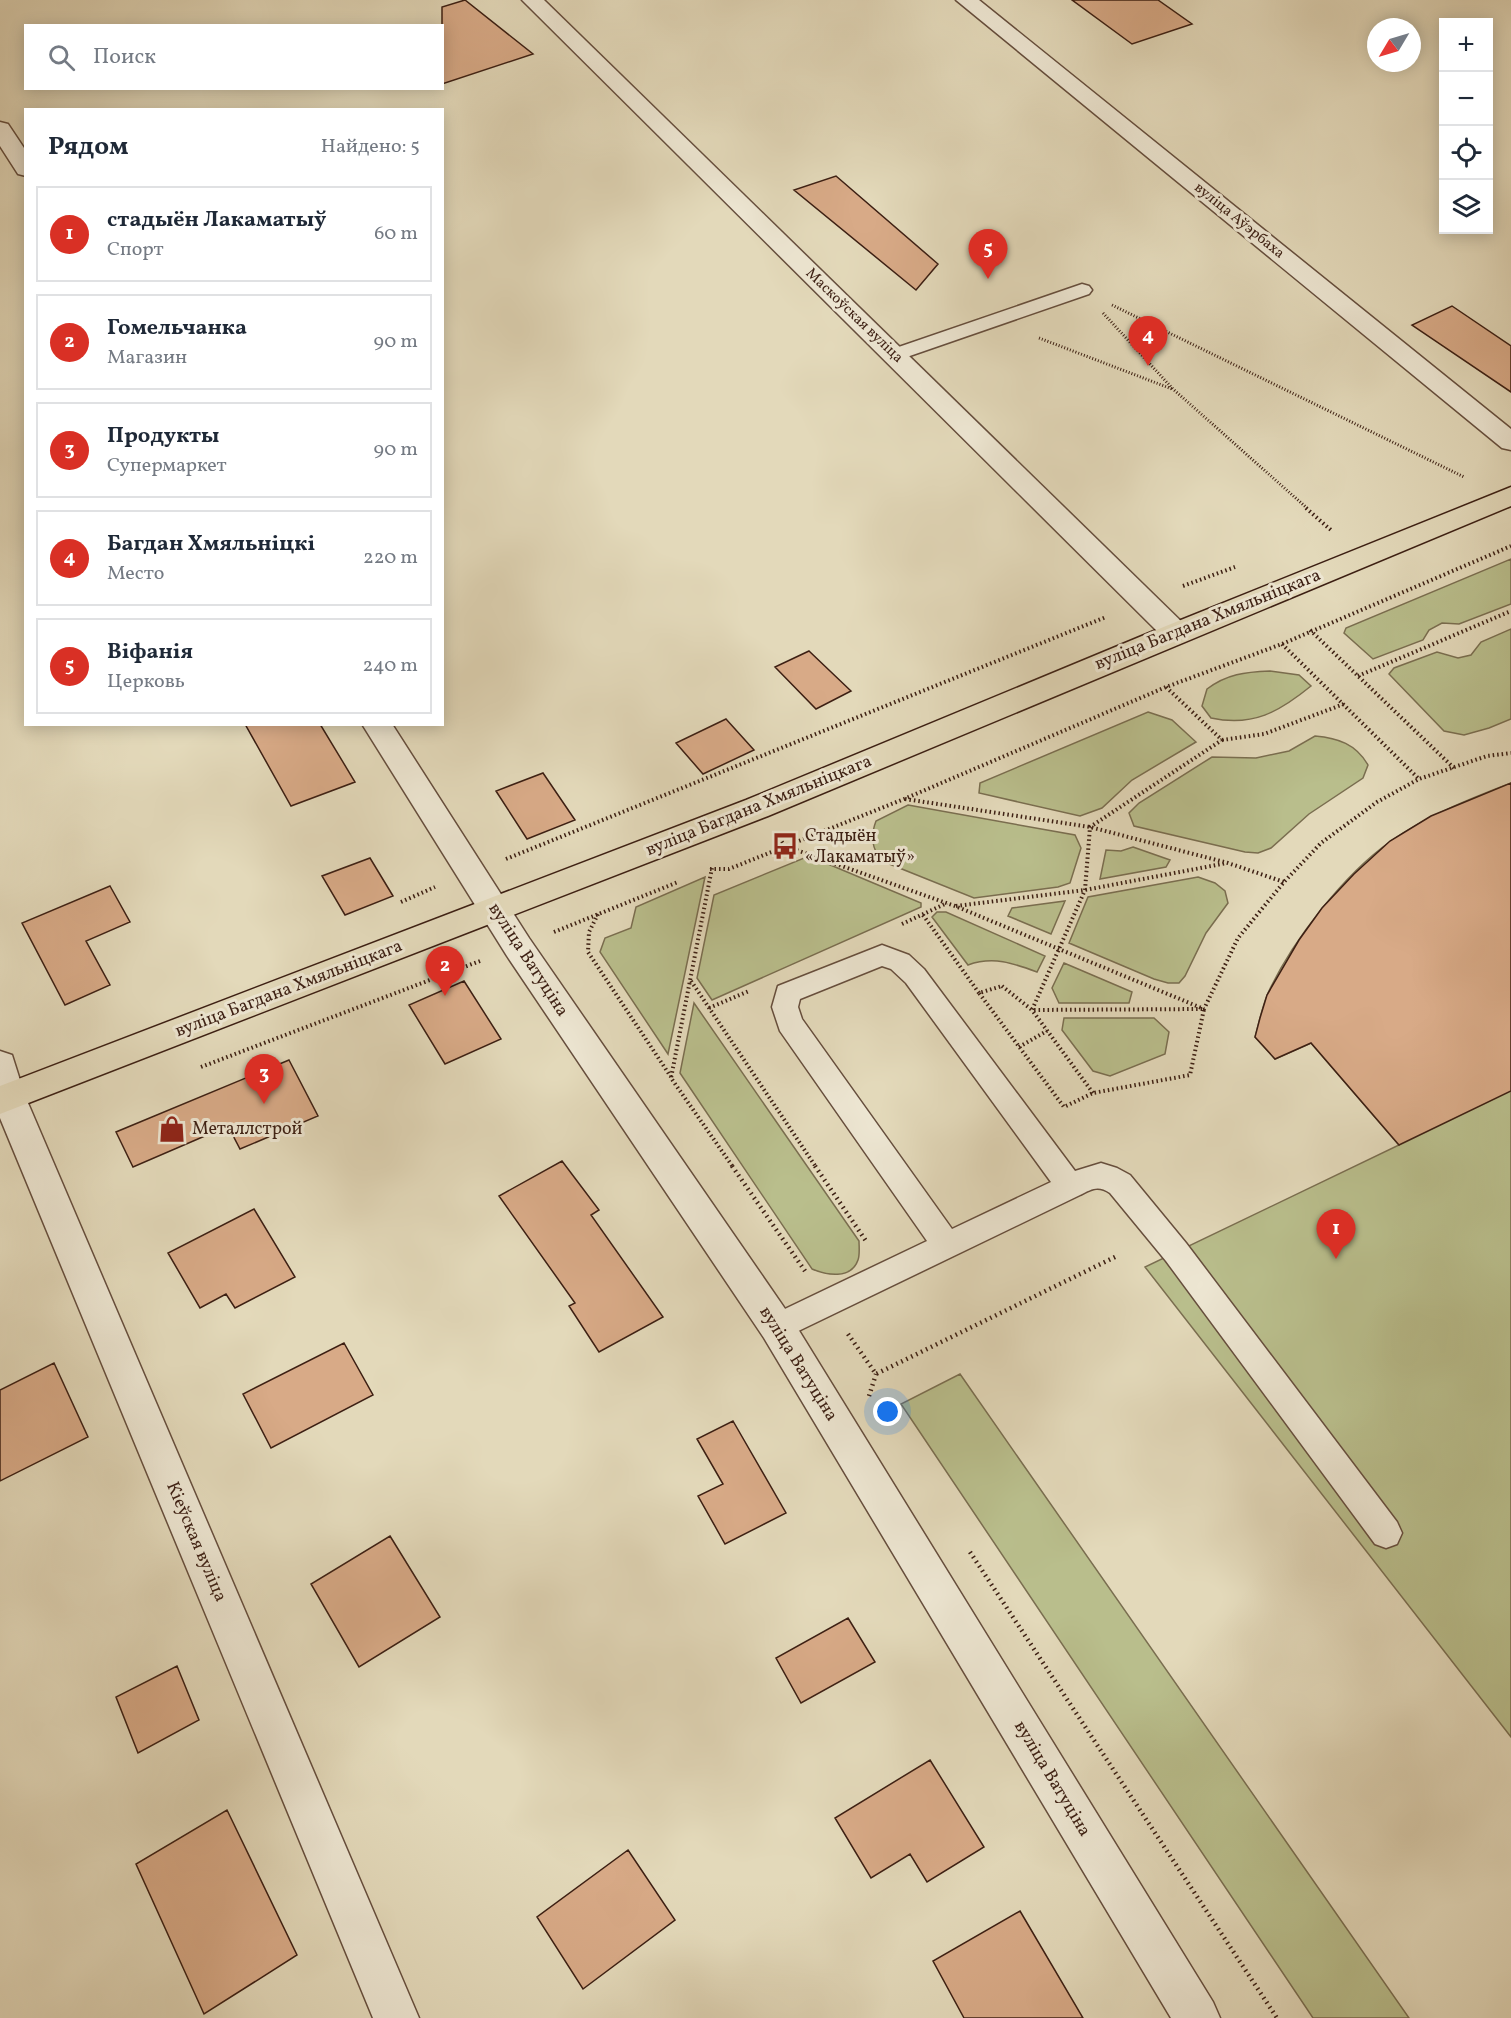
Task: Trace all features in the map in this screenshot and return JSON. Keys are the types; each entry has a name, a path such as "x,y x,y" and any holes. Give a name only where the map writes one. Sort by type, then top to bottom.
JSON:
{"main road":[{"name":"вуліца Багдана Хмяльніцкага","path":"3,1087 496,910 768,804 1511,496"}],"street":[{"name":"Маскоўская вуліца","path":"532,0 1176,633"},
{"name":"вуліца Аўэрбаха","path":"966,0 1511,442"},
{"path":"0,129 24,167"},
{"name":"вуліца Ватуціна","path":"377,726 518,947 777,1327 1197,2018"},
{"name":"Кіеўская вуліца","path":"3,1087 396,2018"}],"lane":[{"path":"894,355 1082,290"},
{"path":"947,1245 790,1023 785,1007 787,993 882,956 900,962 915,976 1070,1186"},
{"path":"777,1327 1096,1174 1109,1176 1120,1184 1176,1252 1386,1533"}],"path":[{"path":"1082,290 1173,389 1332,532 1321,536"},
{"path":"1082,290 1470,480"},
{"path":"992,321 1173,389"},
{"path":"702,872 712,868 729,869 904,799 1166,687 1282,644 1310,630 1511,546"},
{"path":"394,904 1146,601 1244,564"},
{"path":"1358,676 1511,611"},
{"path":"1310,630 1455,769"},
{"path":"1282,644 1419,779"},
{"path":"1166,687 1222,740"},
{"path":"1090,827 1222,740 1264,734 1344,704"},
{"path":"923,915 1064,1107 1093,1092 1190,1075 1204,1009 1238,938 1284,882 1331,836 1377,802 1419,779 1455,769 1487,756 1511,753"},
{"path":"904,799 1090,827 1228,863 1284,882"},
{"path":"1032,1010 1085,890 1090,827"},
{"path":"785,846 955,906 1204,1009"},
{"path":"955,906 1085,890 1228,863"},
{"path":"671,1078 712,868"},
{"path":"200,1067 518,947 681,880"},
{"path":"598,914 589,932 588,952 671,1078 876,1374"},
{"path":"691,981 866,1240 867,1249"},
{"path":"979,993 1002,986 1032,1010 1093,1092"},
{"path":"1032,1010 1204,1009"},
{"path":"1019,1047 1047,1031"},
{"path":"868,1399 876,1374 1117,1256"},
{"path":"967,1548 1277,2018"}],"green space":[{"path":"1511,559 1511,604 1459,624 1442,623 1429,630 1423,640 1373,659 1344,633 1346,628"},
{"path":"1511,629 1511,719 1489,728 1464,735 1444,731 1389,674 1394,668 1437,652 1458,658 1471,655 1481,642"},
{"path":"1270,671 1299,675 1311,686 1276,710 1253,719 1211,718 1202,706 1207,689 1222,680 1244,673"},
{"path":"1148,712 1172,720 1196,742 1132,780 1102,808 1080,816 979,793 980,783"},
{"path":"1315,736 1346,743 1358,752 1368,765 1363,778 1309,814 1271,848 1258,853 1245,852 1134,826 1129,813 1139,803 1212,757 1256,758 1289,751"},
{"path":"1511,783 1511,1737 1145,1267 1399,1145 1311,1043 1275,1059 1255,1037 1264,1004 1278,973 1305,931 1355,871 1391,841 1434,815"},
{"path":"908,805 1075,835 1081,848 1070,883 1058,887 974,898 882,861 873,842 876,821"},
{"path":"1133,847 1170,860 1166,867 1100,879 1106,850 1121,851"},
{"path":"809,856 921,903 921,907 712,1000 697,978 714,895"},
{"path":"705,877 668,1054 600,952 605,938 631,928 636,907"},
{"path":"1198,877 1215,883 1225,891 1228,903 1206,933 1185,976 1179,983 1154,979 1069,943 1088,897"},
{"path":"1065,901 1051,934 1008,916 1012,908"},
{"path":"937,912 946,912 1045,956 1037,972 1011,963 994,961 968,965 932,917"},
{"path":"1064,963 1132,992 1129,1003 1059,1003 1052,988"},
{"path":"694,1003 859,1241 858,1260 850,1271 831,1274 812,1269 680,1073"},
{"path":"1064,1018 1154,1018 1169,1032 1165,1054 1110,1076 1093,1071 1062,1030"},
{"path":"960,1374 1409,2018 1313,2018 901,1404"}],"building":[{"path":"465,0 533,54 444,83 442,7"},
{"path":"1072,0 1158,0 1192,24 1132,44"},
{"path":"836,176 938,264 916,290 794,190"},
{"path":"1452,306 1511,346 1511,392 1412,325"},
{"path":"809,651 851,691 816,709 775,667"},
{"path":"726,719 754,750 703,774 676,743"},
{"path":"246,726 321,726 355,782 291,806"},
{"path":"543,773 575,820 527,839 496,791"},
{"path":"1511,783 1511,1091 1399,1145 1311,1043 1275,1059 1255,1037 1267,995 1299,940 1322,908 1390,841 1431,816"},
{"path":"370,858 393,896 345,915 322,876"},
{"path":"110,886 130,922 86,941 110,985 65,1005 22,923"},
{"path":"464,981 501,1039 445,1064 409,1005"},
{"path":"289,1060 318,1116 240,1149 228,1126 133,1167 116,1132"},
{"path":"562,1161 599,1210 591,1215 663,1317 599,1352 569,1306 575,1303 499,1196"},
{"path":"254,1209 295,1277 235,1308 226,1294 200,1308 168,1253"},
{"path":"344,1343 373,1395 271,1448 243,1394"},
{"path":"54,1363 88,1437 0,1481 0,1390"},
{"path":"733,1421 786,1513 725,1544 698,1496 723,1484 697,1439"},
{"path":"390,1536 440,1617 359,1667 311,1584"},
{"path":"848,1618 875,1662 801,1703 776,1658"},
{"path":"177,1666 199,1720 138,1753 116,1697"},
{"path":"930,1760 984,1847 927,1882 910,1854 871,1878 835,1818"},
{"path":"227,1810 297,1955 204,2014 136,1864"},
{"path":"628,1850 675,1920 583,1989 537,1917"},
{"path":"1020,1911 1083,2018 964,2018 933,1961"}],"place":[{"name":"Віфанія","path":"988,279"},
{"name":"Багдан Хмяльніцкі","path":"1148,366"},
{"name":"Стадыён «Лакаматыў»","path":"785,846"},
{"name":"Гомельчанка","path":"445,996"},
{"name":"Продукты","path":"264,1104"},
{"name":"Металлстрой","path":"172,1129"},
{"name":"стадыён Лакаматыў","path":"1336,1259"}]}
